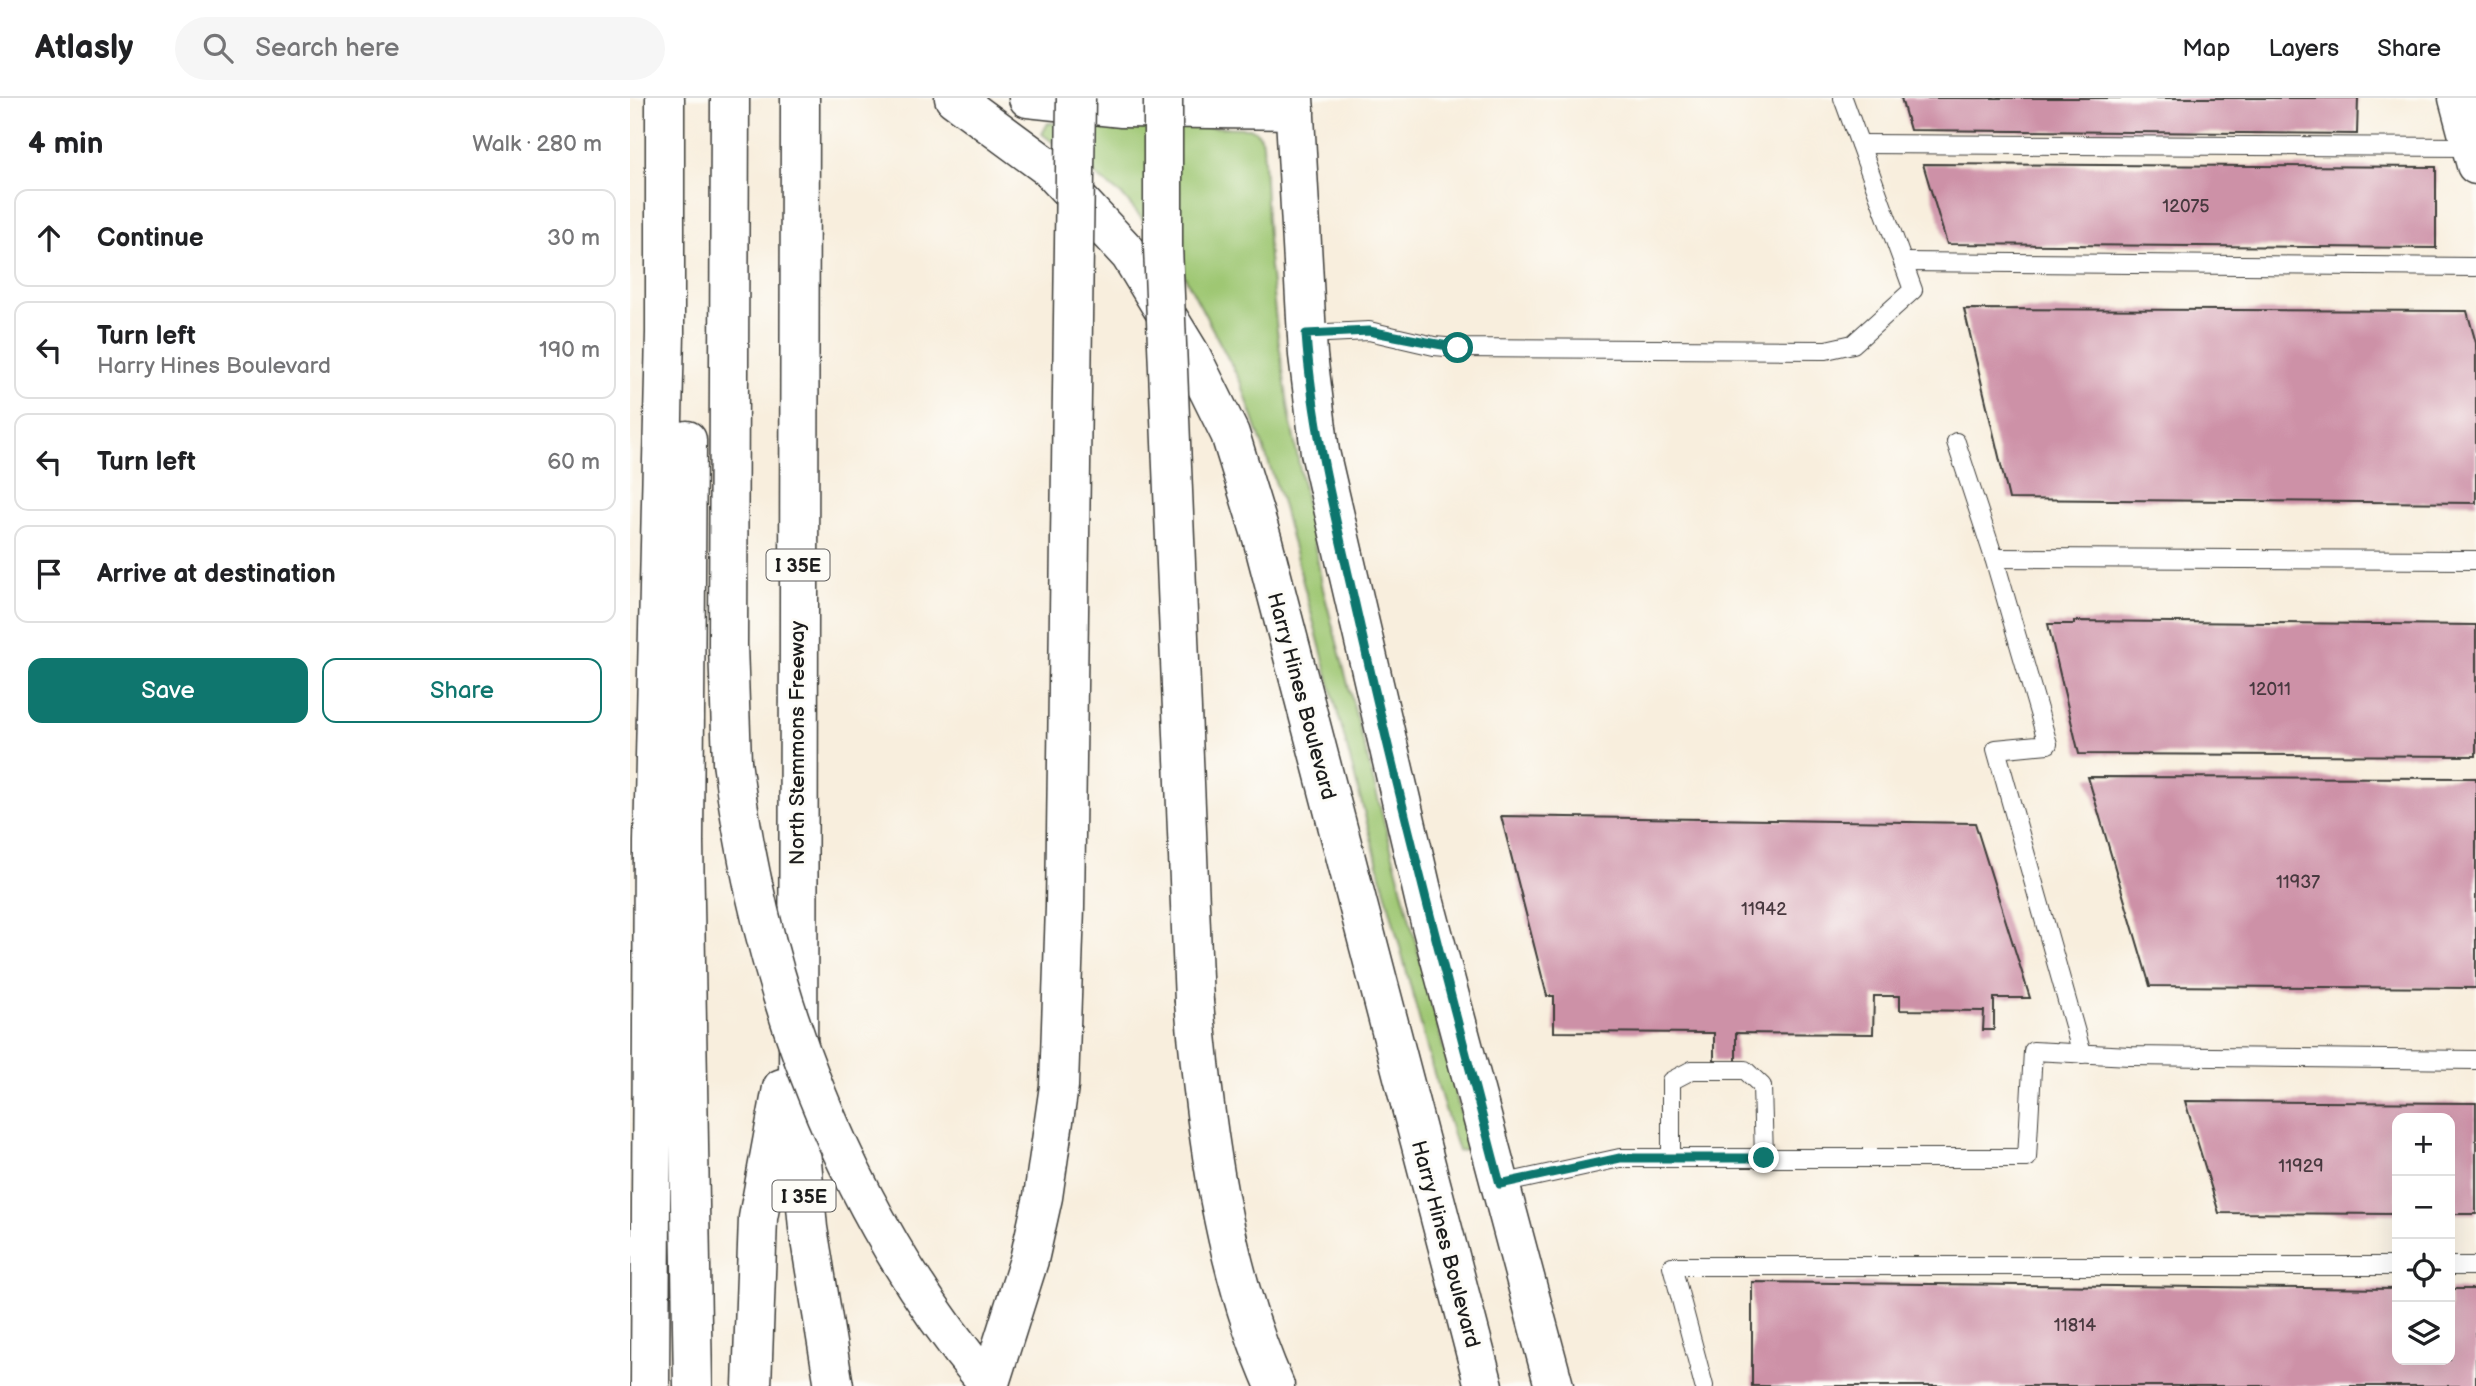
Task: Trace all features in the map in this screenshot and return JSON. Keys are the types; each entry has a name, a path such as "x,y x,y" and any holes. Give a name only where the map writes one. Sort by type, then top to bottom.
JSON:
{"main road":[{"path":"650,1386 653,856 665,333 665,98"},
{"path":"691,98 684,842 692,1386"},
{"path":"730,98 728,656 732,762 751,888 802,1060 859,1185 931,1306 990,1386"},
{"name":"Harry Hines Boulevard","path":"954,98 1049,168 1130,255 1191,355 1230,434 1262,538 1484,1386"},
{"path":"1028,98 1122,108 1294,104 1306,334 1321,452 1425,903 1554,1386"},
{"path":"990,1386 1029,1261 1043,1197 1059,1086 1065,907 1076,98"},
{"path":"1163,98 1163,247 1194,1002 1202,1097 1218,1191 1243,1292 1275,1386"},
{"path":"2458,98 2474,156"},
{"name":"North Stemmons Freeway","path":"800,112 798,1003 801,1173 834,1386"},
{"path":"752,1386 758,1218 798,1003"}],"lane":[{"path":"1306,334 1369,331 1458,348 1826,350 1853,344 1913,290 1843,98"},
{"path":"1860,144 2474,156"},
{"path":"1903,262 2476,267"},
{"path":"1956,442 1994,558 2048,744 1996,750 2082,1054"},
{"path":"1994,558 2476,560"},
{"path":"1500,1184 1620,1158 2027,1158 2032,1051 2476,1060"},
{"path":"1671,1158 1671,1081 1692,1070 1745,1070 1762,1086 1764,1158"},
{"path":"1704,1386 1672,1266 2392,1266"},
{"path":"2455,1266 2476,1266"}],"green space":[{"path":"1048,123 1250,128 1258,133 1263,143 1269,258 1277,330 1290,418 1323,589 1470,1149 1458,1151 1432,1067 1280,496 1241,383 1175,258 1124,197 1042,134"}],"building":[{"path":"1901,98 2358,98 2357,134 1910,130"},
{"path":"1923,164 2436,167 2436,248 1947,244"},
{"path":"1964,309 2467,311 2476,343 2476,503 2009,499"},
{"path":"2074,621 2476,625 2476,756 2079,754 2048,624 2074,624"},
{"path":"2088,777 2476,778 2476,988 2150,986"},
{"path":"1501,816 1975,823 2030,998 1994,998 1994,1030 1983,1030 1984,1011 1900,1010 1900,996 1874,996 1873,1034 1736,1033 1736,1062 1714,1061 1714,1033 1554,1032 1554,996 1547,996"},
{"path":"2185,1101 2476,1103 2476,1214 2455,1214 2455,1113 2392,1113 2392,1214 2219,1213"},
{"path":"1752,1282 2392,1289 2392,1365 2455,1365 2455,1289 2476,1289 2476,1386 1752,1386"}],"route":[{"path":"1458,348 1434,346 1388,333 1369,331 1306,334 1321,452 1382,724 1425,903 1500,1184 1620,1158 1764,1158"}]}
